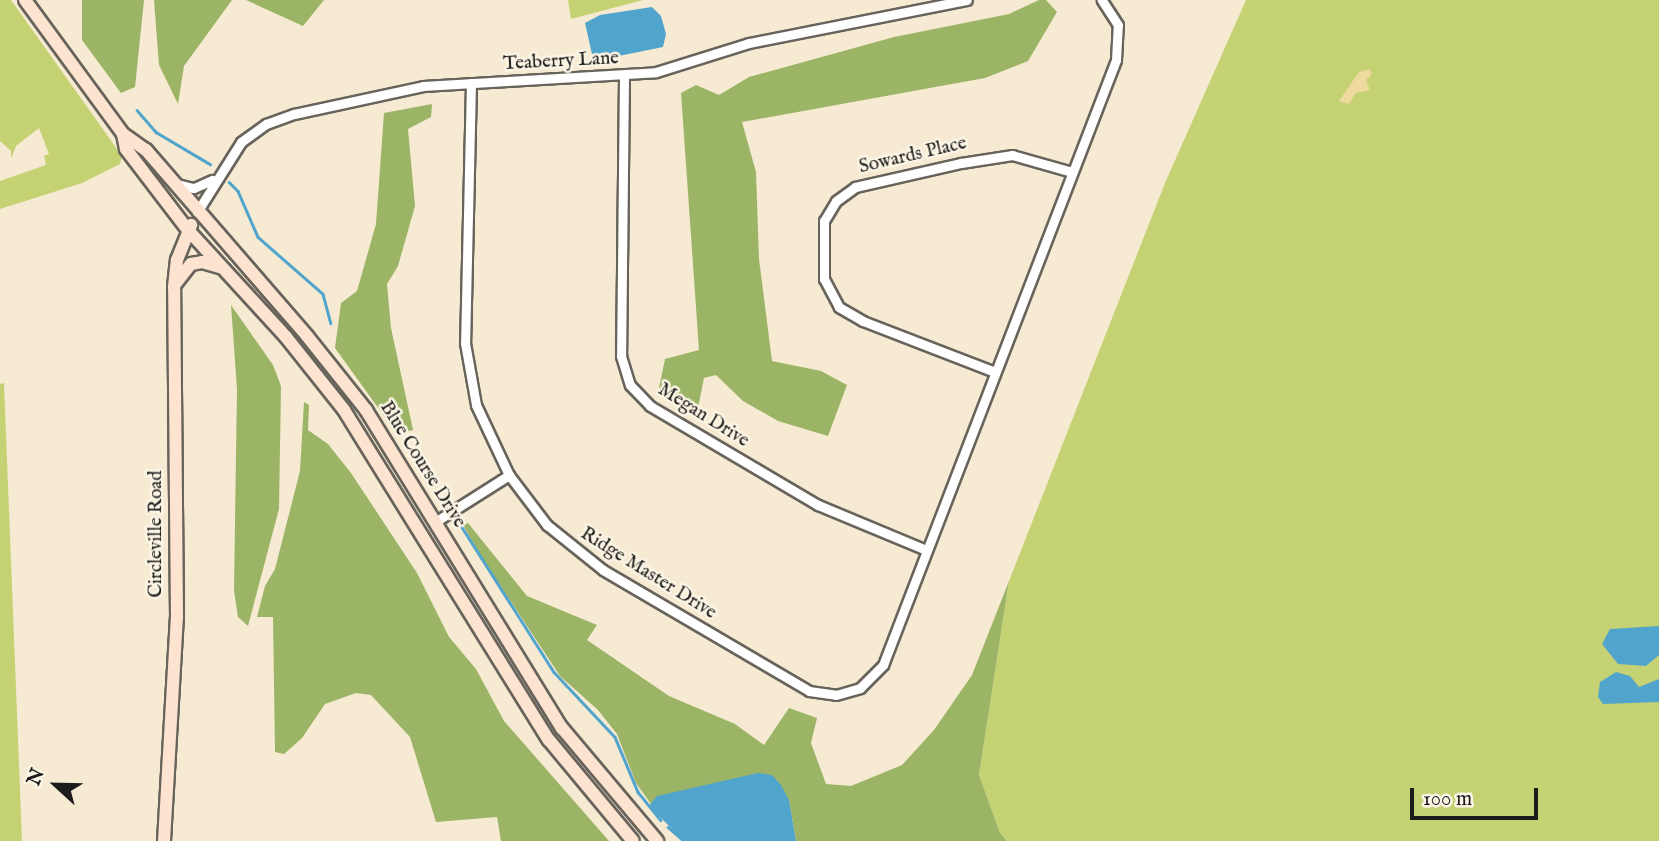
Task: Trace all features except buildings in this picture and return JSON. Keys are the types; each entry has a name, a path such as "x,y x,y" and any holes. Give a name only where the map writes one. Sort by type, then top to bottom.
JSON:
{"main road":[{"name":"Blue Course Drive","path":"25,0 123,134 146,150 353,393 562,728 657,841"},
{"name":"Blue Course Drive","path":"123,134 126,149 188,230 224,268 344,410 549,740 633,841"},
{"name":"Circleville Road","path":"164,841 177,617 174,287 177,260 197,212"},
{"path":"174,287 191,264 206,262 224,268"}],"street":[{"name":"Teaberry Lane","path":"197,212 216,177 241,142 272,121 357,97 471,83 624,77 677,67 748,43 967,0"},
{"path":"926,550 1118,53 1118,25 1102,0"},
{"name":"Megan Drive","path":"624,77 621,356 630,385 650,406 818,505 926,550"},
{"name":"Ridge Master Drive","path":"471,83 465,343 476,405 509,475 547,525 603,570 808,691 826,696 852,692 879,671 926,550"},
{"name":"Sowards Place","path":"995,372 863,321 839,307 824,279 824,221 836,201 855,187 961,163 1013,155 1072,172"},
{"path":"173,183 199,188 216,177"},
{"path":"435,522 509,475"}],"green space":[{"path":"0,0 11,0 122,156 120,164 82,183 0,209 0,181 46,165 44,156 49,154 39,128 16,146 11,159 11,151 0,141"},
{"path":"82,0 144,0 135,87 121,93 82,40"},
{"path":"154,0 232,0 184,66 178,104 159,65"},
{"path":"246,0 324,0 303,26"},
{"path":"568,0 643,0 571,19"},
{"path":"1039,0 1046,0 1057,12 1028,61 985,78 742,122 756,172 759,259 772,361 821,371 847,385 828,436 778,421 743,401 716,375 704,378 698,408 659,388 665,359 699,350 681,93 696,85 719,95 749,77 894,37 1009,14"},
{"path":"1246,0 1659,0 1659,841 1007,841 1000,833 979,775 1009,581 1165,183"},
{"path":"432,104 431,117 408,129 415,206 398,266 387,284 391,328 413,430 397,434 335,348 341,303 357,291 376,224 384,113"},
{"path":"231,305 273,365 281,386 279,509 248,626 238,617 234,591 237,389"},
{"path":"4,383 22,841 0,841 0,384"},
{"path":"304,402 309,405 308,430 328,444 351,473 417,573 449,637 476,669 504,721 609,841 501,841 497,817 436,822 410,737 371,695 356,693 325,704 302,738 284,754 275,752 273,617 257,617 265,586 275,569 300,471"},
{"path":"468,523 527,596 597,625 587,640 669,696 735,724 764,745 789,708 817,718 811,743 826,784 851,786 902,765 934,730 972,675 1009,581 979,775 1000,833 1007,841 796,841 789,800 658,796 651,804 636,783 617,734 598,710 560,676 482,558 463,525"}],"sand":[{"path":"1369,69 1372,74 1366,80 1370,90 1356,93 1349,104 1339,101 1359,72"}],"water":[{"path":"652,7 661,16 666,34 663,47 604,59 592,54 585,23 600,15"},
{"path":"1659,626 1659,655 1646,666 1618,664 1602,644 1610,629"},
{"path":"1616,672 1630,676 1639,687 1659,679 1659,702 1603,704 1598,697 1600,682"},
{"path":"758,773 772,775 781,785 789,800 796,841 684,841 649,806 657,796"}],"waterway":[{"path":"137,110 156,132 210,164"},
{"path":"229,182 238,191 258,237 323,294 331,323"},
{"path":"460,524 554,672 615,737 638,792 661,820"},
{"path":"668,827 684,841"}]}
